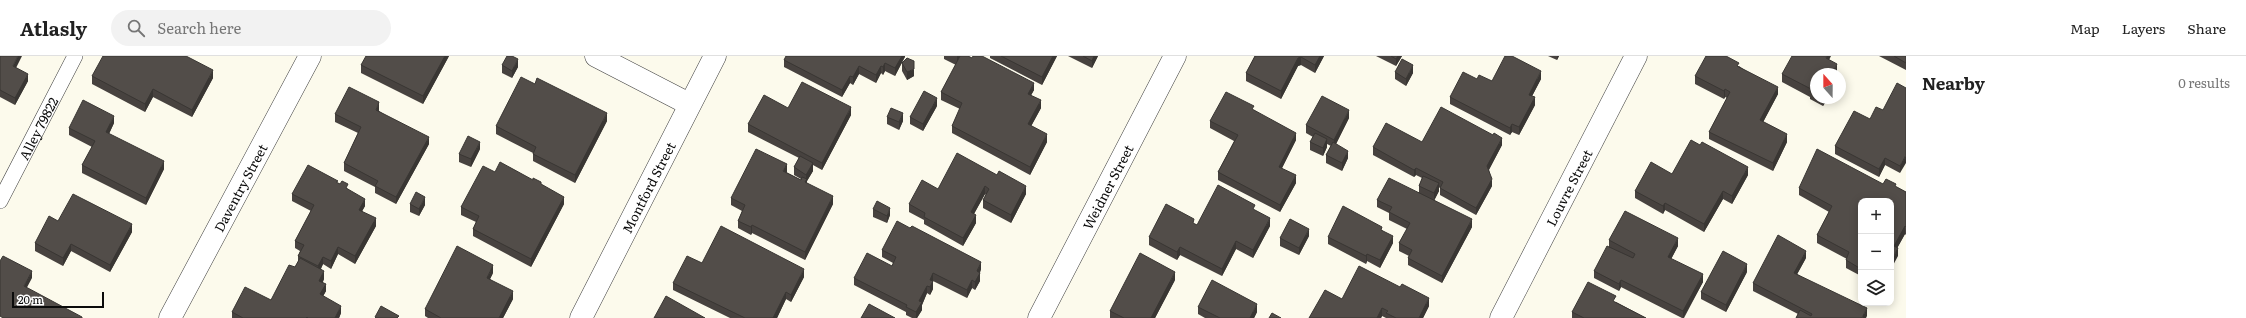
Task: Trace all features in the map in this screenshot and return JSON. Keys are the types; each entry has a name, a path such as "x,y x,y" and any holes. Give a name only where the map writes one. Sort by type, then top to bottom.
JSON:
{"street":[{"name":"Daventry Street","path":"170,318 310,56"},
{"path":"596,56 689,104"},
{"name":"Montford Street","path":"581,318 689,104 716,56"},
{"name":"Weidner Street","path":"1039,318 1175,56"},
{"name":"Louvre Street","path":"1501,318 1636,56"}],"lane":[{"name":"Alley 79822","path":"0,200 75,56"}],"building":[{"path":"0,56 18,56 13,66 28,74 15,98 0,90"},
{"path":"103,56 186,56 213,70 192,110 153,89 145,104 92,76"},
{"path":"366,56 445,56 423,96 361,65"},
{"path":"507,56 512,56 518,59 512,71 502,65"},
{"path":"786,56 902,56 895,68 885,63 883,67 881,66 876,75 859,66 853,77 850,76 842,90 784,60"},
{"path":"960,56 968,56 972,58 973,56 982,56 1034,83 1028,94 1041,100 1028,124 1047,134 1030,167 952,126 962,103 941,92"},
{"path":"1001,56 1053,56 1042,77"},
{"path":"1083,56 1094,56 1092,61"},
{"path":"1255,56 1320,56 1315,65 1301,57 1298,58 1281,91 1246,73"},
{"path":"1391,56 1398,56 1396,59"},
{"path":"1505,56 1512,56 1541,71 1529,95 1535,97 1519,127 1512,124 1510,128 1450,97 1463,72 1477,79 1479,75 1492,81"},
{"path":"1706,56 1726,56 1739,63 1737,66 1778,87 1760,120 1787,134 1773,163 1709,132 1730,92 1725,89 1724,91 1695,76"},
{"path":"1792,56 1827,56 1826,58 1837,64 1835,68 1810,68 1810,88 1782,74"},
{"path":"1894,56 1906,56 1906,63"},
{"path":"907,58 914,61 914,69 907,72 902,63"},
{"path":"1402,59 1413,65 1406,79 1395,72"},
{"path":"521,77 535,84 537,78 607,113 575,175 533,154 536,147 496,126"},
{"path":"802,82 851,107 822,163 748,124 764,95 788,108"},
{"path":"1897,83 1906,88 1906,155 1900,166 1885,158 1879,169 1835,146 1854,111 1870,119 1876,107 1883,110"},
{"path":"349,87 379,102 376,110 429,137 396,197 375,186 378,181 344,163 361,127 335,114"},
{"path":"924,91 937,98 923,124 910,117"},
{"path":"1226,92 1254,106 1252,109 1296,133 1279,167 1296,175 1280,205 1218,172 1238,135 1210,121"},
{"path":"1322,96 1349,110 1334,140 1306,125"},
{"path":"83,100 114,116 106,132 164,161 146,198 82,165 95,141 69,128"},
{"path":"1441,107 1493,135 1494,133 1502,138 1487,166 1492,179 1476,208 1440,188 1443,182 1416,168 1414,170 1373,147 1386,123 1422,142"},
{"path":"891,108 903,113 899,122 887,117"},
{"path":"1315,133 1327,139 1323,148 1310,142"},
{"path":"468,136 480,142 471,159 459,154"},
{"path":"1691,140 1700,145 1702,142 1748,167 1732,196 1723,191 1704,224 1665,203 1663,206 1635,191 1651,162 1672,174"},
{"path":"1333,142 1348,151 1342,163 1326,155"},
{"path":"756,149 787,164 783,171 801,180 802,177 807,179 805,182 833,196 805,252 752,225 751,227 738,221 745,205 731,198"},
{"path":"1817,149 1883,184 1886,179 1896,184 1895,186 1906,192 1906,227 1905,226 1894,246 1894,198 1858,198 1858,267 1846,260 1849,252 1817,235 1832,206 1799,188"},
{"path":"957,153 997,175 999,171 1026,186 1011,215 983,200 989,189 985,186 971,212 976,215 963,238 924,217 925,213 909,204 922,180 938,189"},
{"path":"800,156 813,163 806,175 794,167"},
{"path":"500,162 533,180 533,178 541,182 541,184 564,197 531,259 473,229 479,216 461,207 483,166 495,172"},
{"path":"308,165 338,181 336,182 340,184 342,181 348,184 346,188 365,199 359,210 376,218 355,256 338,247 331,261 323,257 318,266 298,256 304,245 295,241 314,205 292,194"},
{"path":"1423,176 1439,183 1434,193 1419,186"},
{"path":"1389,178 1472,219 1442,276 1408,258 1412,250 1399,243 1410,223 1389,212 1392,207 1377,200"},
{"path":"1218,185 1255,205 1253,209 1270,218 1253,250 1236,241 1222,269 1180,247 1177,252 1149,237 1166,204 1194,219 1193,223 1197,225"},
{"path":"416,192 425,197 419,209 410,204"},
{"path":"73,194 132,224 110,265 71,244 63,258 35,243 49,216 58,221"},
{"path":"877,201 890,208 887,216 873,209"},
{"path":"1343,206 1382,227 1381,230 1393,236 1380,260 1367,254 1366,256 1328,237"},
{"path":"1625,211 1678,238 1668,257 1703,274 1683,311 1621,280 1619,284 1594,271 1607,246 1633,258 1635,254 1609,240"},
{"path":"1290,219 1309,229 1299,248 1280,238"},
{"path":"897,221 910,228 912,226 981,262 977,271 980,273 975,282 972,280 967,290 933,273 930,280 933,281 930,287 927,286 919,301 922,302 916,312 906,307 907,305 854,278 867,253 892,266 896,257 882,250"},
{"path":"721,226 804,269 791,295 786,292 773,318 745,318 673,283 687,256 702,263"},
{"path":"1778,235 1806,251 1794,273 1858,304 1858,306 1867,308 1862,318 1796,318 1800,310 1811,316 1812,314 1753,283"},
{"path":"457,246 493,265 487,278 513,291 499,318 441,318 425,309"},
{"path":"1894,246 1898,248 1894,256"},
{"path":"1723,251 1747,264 1726,305 1701,292"},
{"path":"1140,253 1175,272 1151,318 1124,318 1110,311"},
{"path":"3,256 32,271 24,286 82,318 3,318 0,316 0,261"},
{"path":"300,258 324,271 319,281 326,284 320,294 341,306 335,318 243,318 232,312 245,287 271,300 289,265 295,267"},
{"path":"1359,266 1400,287 1402,284 1429,298 1419,318 1396,318 1386,313 1388,311 1382,308 1377,318 1309,318 1325,290 1342,299"},
{"path":"1212,280 1257,304 1250,318 1220,318 1198,307"},
{"path":"1588,282 1616,296 1613,301 1646,318 1584,318 1572,312"},
{"path":"666,296 705,318 654,318"},
{"path":"869,304 895,318 861,318"},
{"path":"381,306 399,316 397,318 376,318 375,317"},
{"path":"1272,313 1281,318 1269,318"}]}
